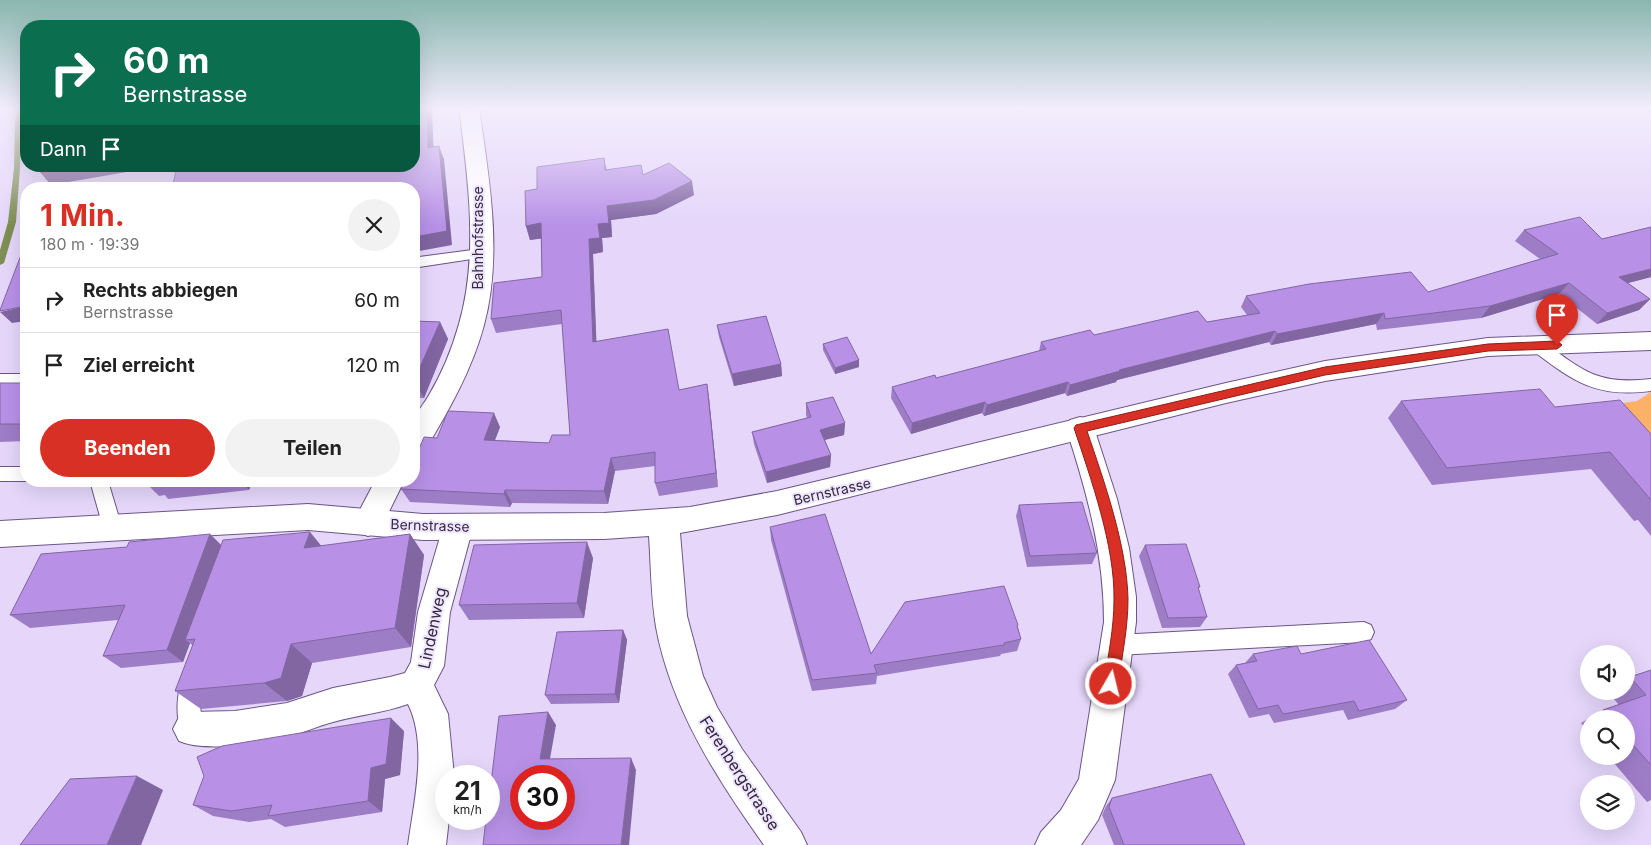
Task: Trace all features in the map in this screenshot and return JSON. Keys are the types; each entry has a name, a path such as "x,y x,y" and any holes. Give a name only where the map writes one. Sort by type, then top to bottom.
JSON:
{"street":[{"name":"Bahnhofstrasse","path":"420,435 440,403 456,368 472,324 479,286 480,254 478,180 474,147"},
{"name":"Bernstrasse","path":"0,534 112,528 244,529 308,517 423,527 604,526 664,523 698,519 777,504 1080,428 1325,371 1488,348 1651,341"},
{"path":"1054,845 1077,822 1088,805 1097,780 1117,645 1121,598 1118,566 1101,492 1080,428"},
{"path":"368,523 387,487"},
{"name":"Ferenbergstrasse","path":"664,523 668,599 673,630 681,662 692,693 705,721 723,752 784,844"},
{"name":"Lindenweg","path":"427,845 436,781 434,735 431,714 416,685 427,666 434,612 458,527"},
{"path":"191,729 235,728 287,720 333,705 390,694 416,685"}],"lane":[{"path":"420,262 480,254"},
{"path":"1538,346 1570,369 1604,385 1625,388 1651,385"},
{"path":"0,380 20,380"},
{"path":"0,474 20,474"},
{"path":"101,487 112,528"},
{"path":"1117,645 1364,632"},
{"path":"191,729 188,693 196,662"}],"shaded area":[{"path":"1651,392 1651,473 1593,407 1637,401"}],"building":[{"path":"420,147 439,147 447,231 420,236 420,182 174,182 176,172 420,172"},
{"path":"604,158 605,170 641,165 643,175 669,163 692,181 654,200 607,206 609,223 598,224 600,238 589,239 593,342 668,329 679,390 707,384 716,473 655,483 655,452 611,458 604,491 505,490 504,494 401,489 402,487 420,487 420,447 424,437 437,438 448,411 494,413 484,440 549,443 552,435 570,435 561,310 491,319 494,283 542,277 541,223 526,226 525,191 537,189 537,167"},
{"path":"1580,217 1602,239 1651,227 1651,269 1619,277 1650,299 1607,313 1569,283 1490,306 1385,319 1384,313 1277,334 1275,331 1119,370 1070,385 1068,382 987,405 985,402 912,423 892,387 935,375 936,378 1046,349 1041,342 1090,330 1094,335 1198,311 1207,322 1260,313 1246,296 1309,284 1411,272 1428,292 1558,254 1524,230"},
{"path":"20,258 20,307 0,310"},
{"path":"766,316 781,364 732,374 717,325"},
{"path":"420,321 440,322 420,367"},
{"path":"847,337 859,360 835,368 823,344"},
{"path":"0,383 20,383 20,424 0,424"},
{"path":"1540,389 1555,407 1620,400 1651,434 1651,500 1610,452 1447,468 1401,401"},
{"path":"833,397 845,423 820,430 831,455 766,472 752,432 811,417 806,403"},
{"path":"1082,502 1097,553 1030,556 1019,505"},
{"path":"825,514 871,654 905,602 1004,586 1021,639 1004,643 1004,645 874,665 877,673 812,680 770,527"},
{"path":"310,532 304,548 410,534 395,628 291,644 281,678 264,683 175,691 195,639 185,640 223,540"},
{"path":"210,534 167,650 103,656 125,605 10,615 41,554 127,547 129,542"},
{"path":"587,542 577,603 459,605 474,545"},
{"path":"1186,544 1200,587 1198,587 1207,617 1168,618 1145,545"},
{"path":"623,630 615,694 545,695 557,632"},
{"path":"1369,640 1407,700 1359,711 1354,701 1283,714 1278,705 1258,709 1236,665 1257,661 1253,654 1297,646 1301,654"},
{"path":"1651,670 1651,765 1635,747 1635,710 1603,710 1646,695 1635,683 1635,675"},
{"path":"548,712 540,759 631,758 621,845 483,845 485,830 500,830 500,765 493,765 499,716"},
{"path":"391,718 386,764 371,768 368,801 268,816 272,805 231,811 193,805 204,776 197,757 222,746"},
{"path":"1211,774 1245,845 1124,845 1109,807 1112,798"},
{"path":"137,776 107,845 20,845 70,779"}],"waterway":[{"path":"0,263 12,222 17,147"}],"route":[{"path":"1111,684 1120,622 1121,598 1118,566 1101,492 1080,428 1325,371 1449,352 1557,345"}]}
